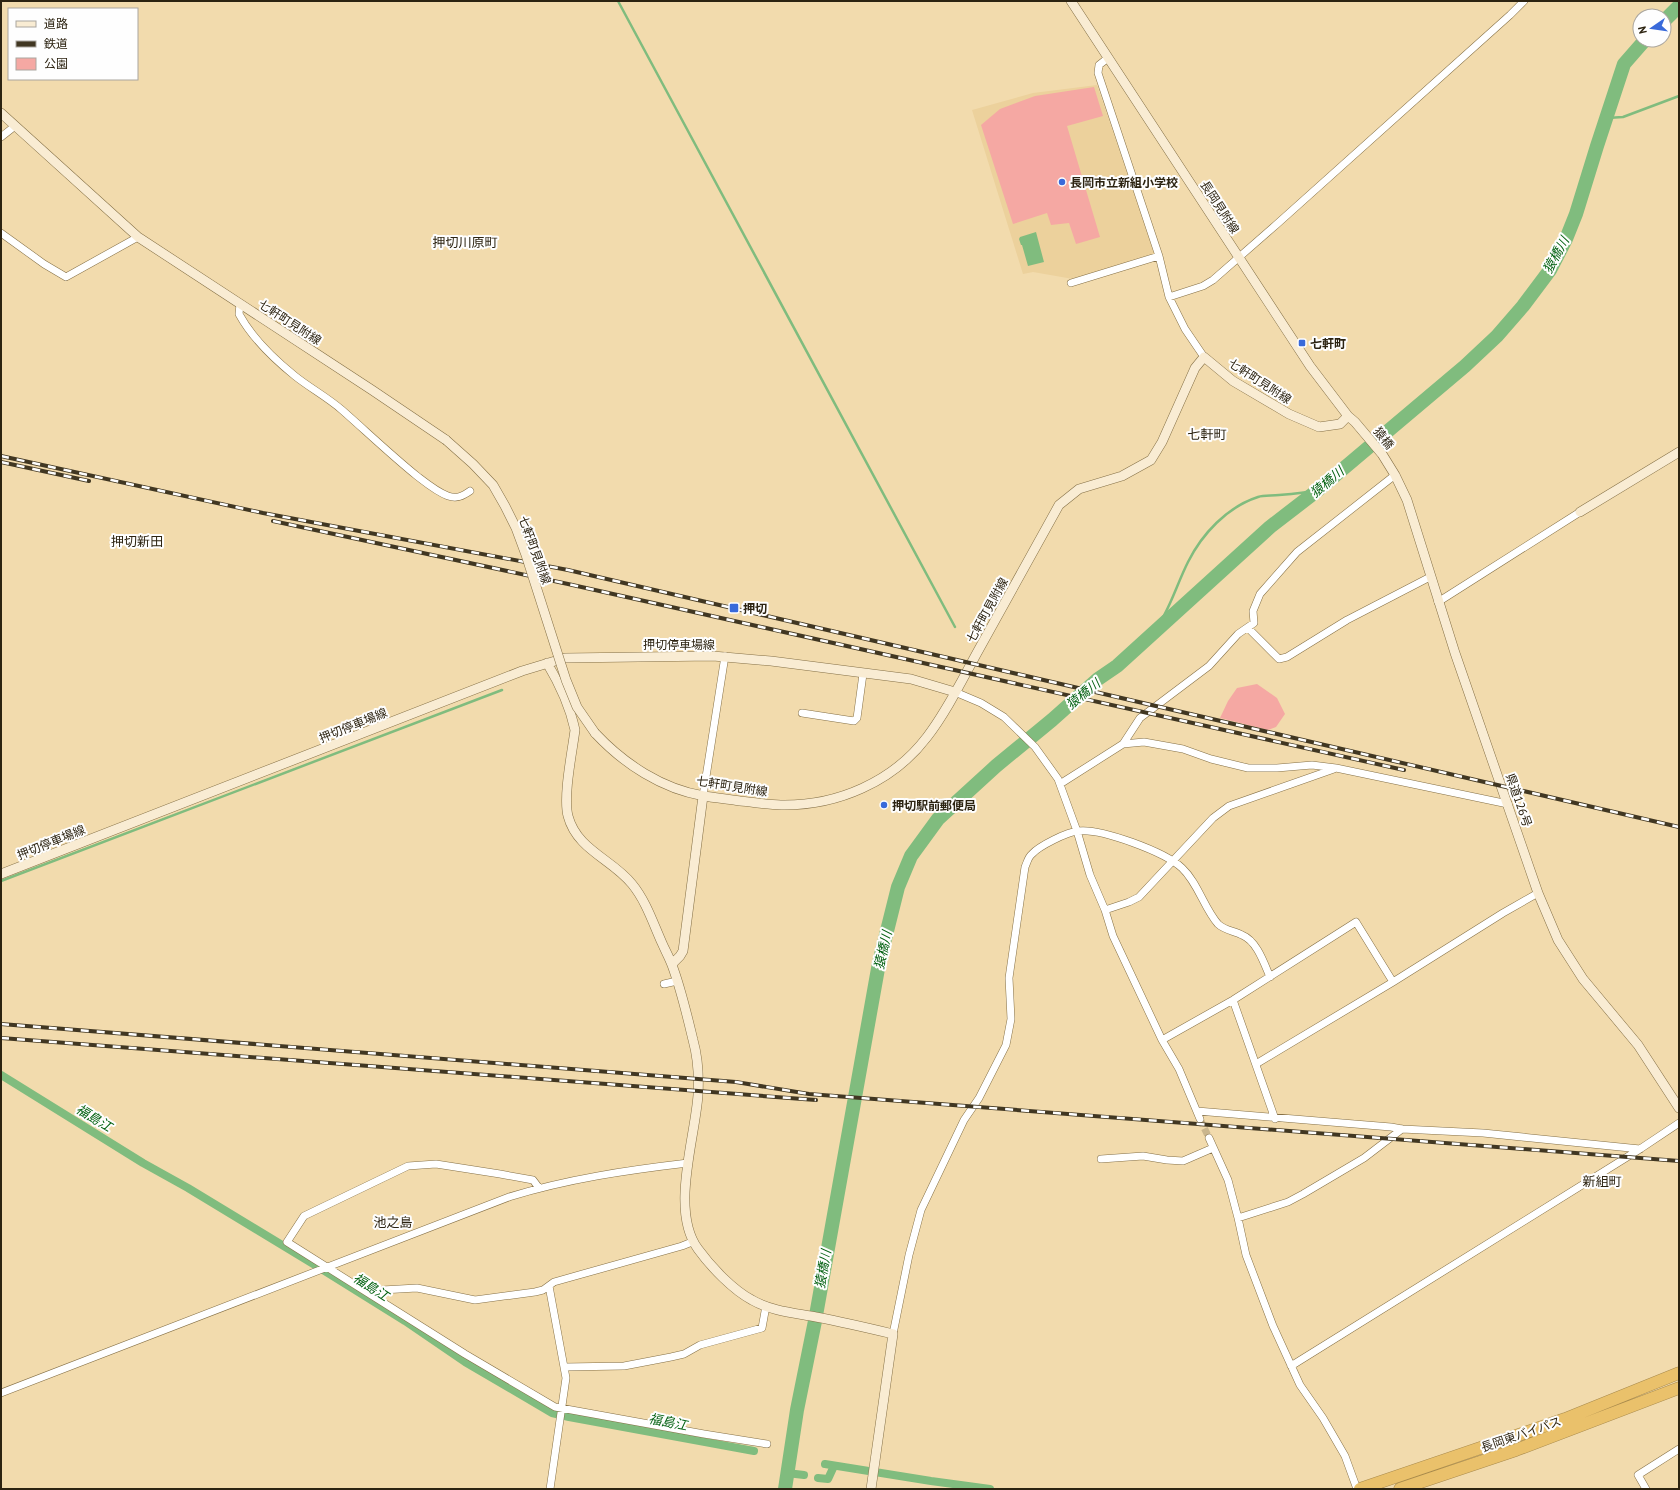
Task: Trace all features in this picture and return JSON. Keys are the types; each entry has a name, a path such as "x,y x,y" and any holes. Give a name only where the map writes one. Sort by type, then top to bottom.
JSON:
{"highway":[{"name":"長岡東バイパス","path":"1360,1489 1565,1420 1679,1373"},
{"name":"長岡東バイパス","path":"1400,1489 1516,1450 1679,1388"}],"main road":[{"name":"長岡見附線","path":"1071,1 1310,366 1352,419"},
{"name":"七軒町見附線","path":"1,113 138,237 372,390 446,440 474,464 493,485 516,528 566,680 577,707 595,733 620,757 635,768 668,785 703,796 780,806 821,802 849,794 878,781 904,761 928,737 955,692 1059,505 1079,489 1122,476 1151,460 1162,442 1195,368 1204,357 1233,381 1289,414 1319,427 1340,424 1352,419"},
{"name":"猿橋","path":"1352,419 1374,444 1394,472"},
{"path":"1580,512 1679,452"},
{"name":"県道126号","path":"1394,472 1412,512 1438,602 1538,893 1558,940 1572,964 1638,1045 1679,1108"},
{"name":"押切停車場線","path":"1,874 476,688 564,658 725,656 911,680 955,692"},
{"path":"546,663 557,683 573,721 575,730 567,807 568,817 578,838 594,854 620,872 631,884 653,921 672,964 694,1042 698,1070 698,1096 688,1163 685,1206 686,1220 692,1242 735,1289 752,1301 782,1310 893,1334 871,1489"},
{"path":"672,964 683,951 703,796"}],"street":[{"path":"1169,297 1203,286 1239,257 1371,141 1524,1"},
{"path":"1108,58 1100,65 1098,73 1159,256 1169,297 1185,329 1204,357"},
{"path":"1,138 15,126"},
{"path":"1,233 44,264 66,277 138,237"},
{"path":"1072,283 1159,256"},
{"path":"240,304 238,314 246,327 270,353 295,376 340,408 403,465 445,495 462,497 470,491"},
{"path":"1060,784 1123,744 1140,718 1209,666 1238,634 1254,623 1253,611 1260,594 1297,552 1394,472"},
{"path":"1438,602 1580,512"},
{"path":"1248,628 1279,659 1287,657 1347,620 1430,577"},
{"path":"703,796 725,656"},
{"path":"802,713 854,721 857,718 863,674"},
{"path":"955,692 981,703 1004,717 1022,733 1050,767 1060,784 1078,831 1090,875 1105,910 1113,936 1162,1040 1179,1069 1200,1119"},
{"path":"1123,744 1144,742 1183,749 1211,759 1248,768 1277,768 1312,765 1336,768 1508,804"},
{"path":"1105,910 1139,897 1213,818 1229,806 1336,768"},
{"path":"893,1334 909,1255 921,1210 964,1120 979,1098 1006,1046 1011,1019 1009,978 1025,867 1032,853 1061,837 1078,831 1101,833 1127,840 1173,860 1183,868 1196,886 1218,923 1223,928 1247,937 1256,947 1270,977"},
{"path":"1256,1064 1538,893"},
{"path":"1162,1040 1233,1000 1356,922 1393,982"},
{"path":"664,984 677,981"},
{"path":"1233,1000 1275,1119"},
{"path":"1197,1111 1402,1129 1483,1133 1640,1149"},
{"path":"1291,1366 1679,1124"},
{"path":"1238,1218 1288,1202 1303,1194 1364,1158 1402,1129"},
{"path":"1209,1138 1228,1180 1252,1275 1300,1385 1323,1418 1345,1456 1357,1489"},
{"path":"1101,1159 1143,1156 1183,1161 1214,1148"},
{"path":"1,1392 509,1197 539,1188 653,1167 688,1163"},
{"path":"539,1188 533,1180 492,1173 436,1164 408,1166 304,1216 287,1242 465,1354 555,1407 767,1444"},
{"path":"370,1294 382,1290 417,1288 475,1300 535,1292 543,1290 554,1282 692,1242"},
{"path":"549,1286 566,1378 550,1489"},
{"path":"565,1367 624,1366 684,1354 700,1345 762,1328 766,1306"},
{"path":"1646,1489 1638,1475 1679,1449"}],"shaded area":[{"name":"長岡市立新組小学校","path":"1097,85 1155,254 1073,279 1033,272 1023,274 972,110 1033,93"},
{"path":"1036,232 1044,262 1028,266 1019,239 1020,237"}],"green space":[{"path":"1094,87 1103,116 1067,126 1100,237 1076,244 1069,223 1051,225 1047,213 1013,224 981,125 1000,109 1035,96"},
{"path":"1257,684 1277,698 1285,714 1276,727 1268,730 1220,718 1228,701 1237,688"}],"waterway":[{"path":"618,1 955,627"},
{"name":"猿橋川","path":"1672,13 1679,6"},
{"name":"猿橋川","path":"785,1489 797,1410 815,1321 879,963 898,887 911,856 938,819 996,766 1052,720 1098,679 1117,666 1270,527 1318,490 1465,366 1497,336 1523,306 1550,270 1566,239 1576,214 1624,64 1638,48"},
{"path":"1607,118 1623,117 1679,96"},
{"path":"1146,640 1154,631 1165,613 1183,572 1200,541 1226,515 1236,507 1258,497 1318,490"},
{"path":"1,881 502,690"},
{"name":"福島江","path":"1,1075 143,1163 188,1188 315,1265 405,1321 465,1362 552,1413 754,1451"},
{"name":"福島江","path":"825,1464 990,1489"},
{"name":"福島江","path":"818,1478 828,1479 834,1466"},
{"name":"福島江","path":"787,1473 804,1475"}],"tunnel":[{"path":"1200,1119 1209,1138"}],"railway":[{"path":"1,456 263,513 568,570 1679,827"},
{"path":"1,462 89,481"},
{"path":"273,521 568,584 1404,770"},
{"path":"1,1024 736,1082 809,1094 1679,1161"},
{"path":"1,1038 816,1100"}],"place":[{"name":"長岡市立新組小学校","path":"1062,182"},
{"name":"七軒町","path":"1302,343"},
{"name":"押切","path":"734,608"},
{"name":"押切駅前郵便局","path":"884,805"}],"district":[{"name":"押切川原町","path":"465,242"},
{"name":"七軒町","path":"1207,434"},
{"name":"押切新田","path":"137,541"},
{"name":"新組町","path":"1602,1181"},
{"name":"池之島","path":"393,1222"}]}
